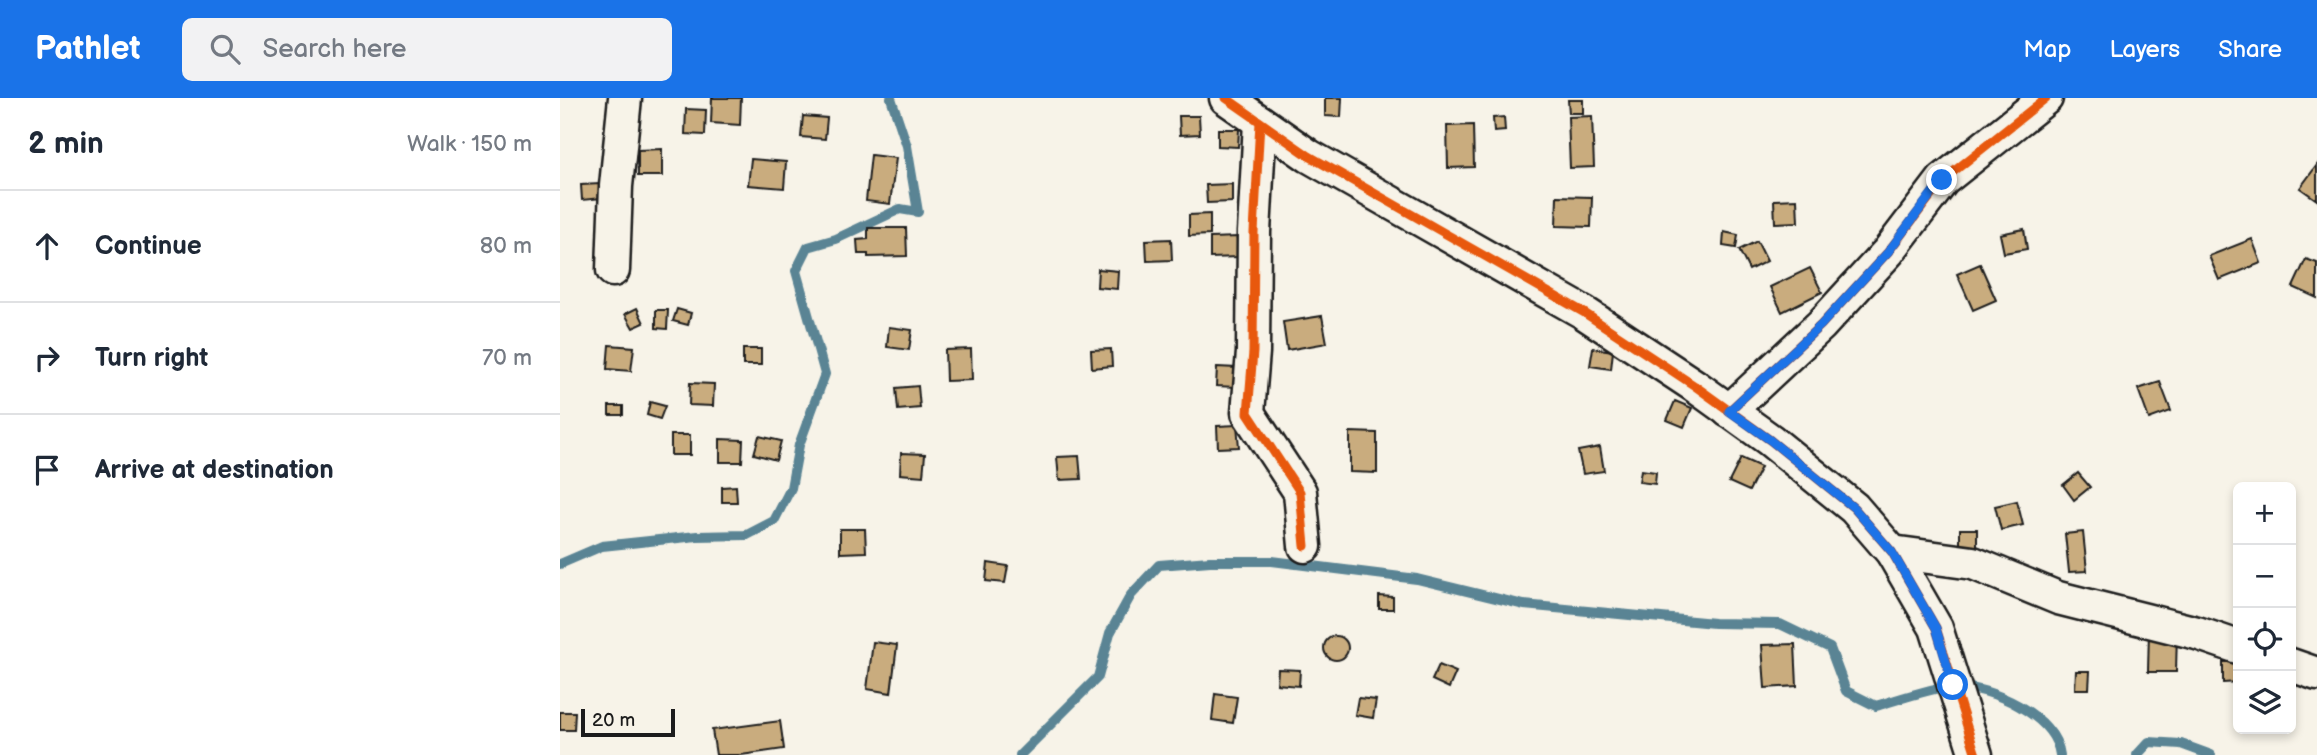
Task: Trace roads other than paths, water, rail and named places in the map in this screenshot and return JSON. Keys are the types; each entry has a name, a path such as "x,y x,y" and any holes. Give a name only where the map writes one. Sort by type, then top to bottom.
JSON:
{"street":[{"path":"612,270 616,186 625,98"},
{"path":"1226,98 1309,156 1583,312 1770,440 1854,508 1892,552 1936,628 1976,755"},
{"path":"1729,411 1821,325 1888,252 1942,180 2046,98"},
{"path":"1260,121 1254,232 1253,352 1248,413 1300,492 1305,546"},
{"path":"1892,552 1973,563 2058,598 2197,633 2233,645"},
{"path":"2296,667 2317,674"}],"waterway":[{"path":"560,564 602,546 697,536 747,535 774,521 791,488 799,445 825,374 796,271 808,247 836,239 900,209 918,212 907,146 891,98"},
{"path":"1020,755 1098,677 1110,633 1131,595 1159,565 1210,561 1272,561 1417,579 1524,605 1714,623 1780,624 1830,648 1846,691 1876,706 1947,686 1985,692 2019,706 2034,716 2047,727 2056,741 2060,755"},
{"path":"2137,755 2149,742 2181,744 2211,755"}]}
